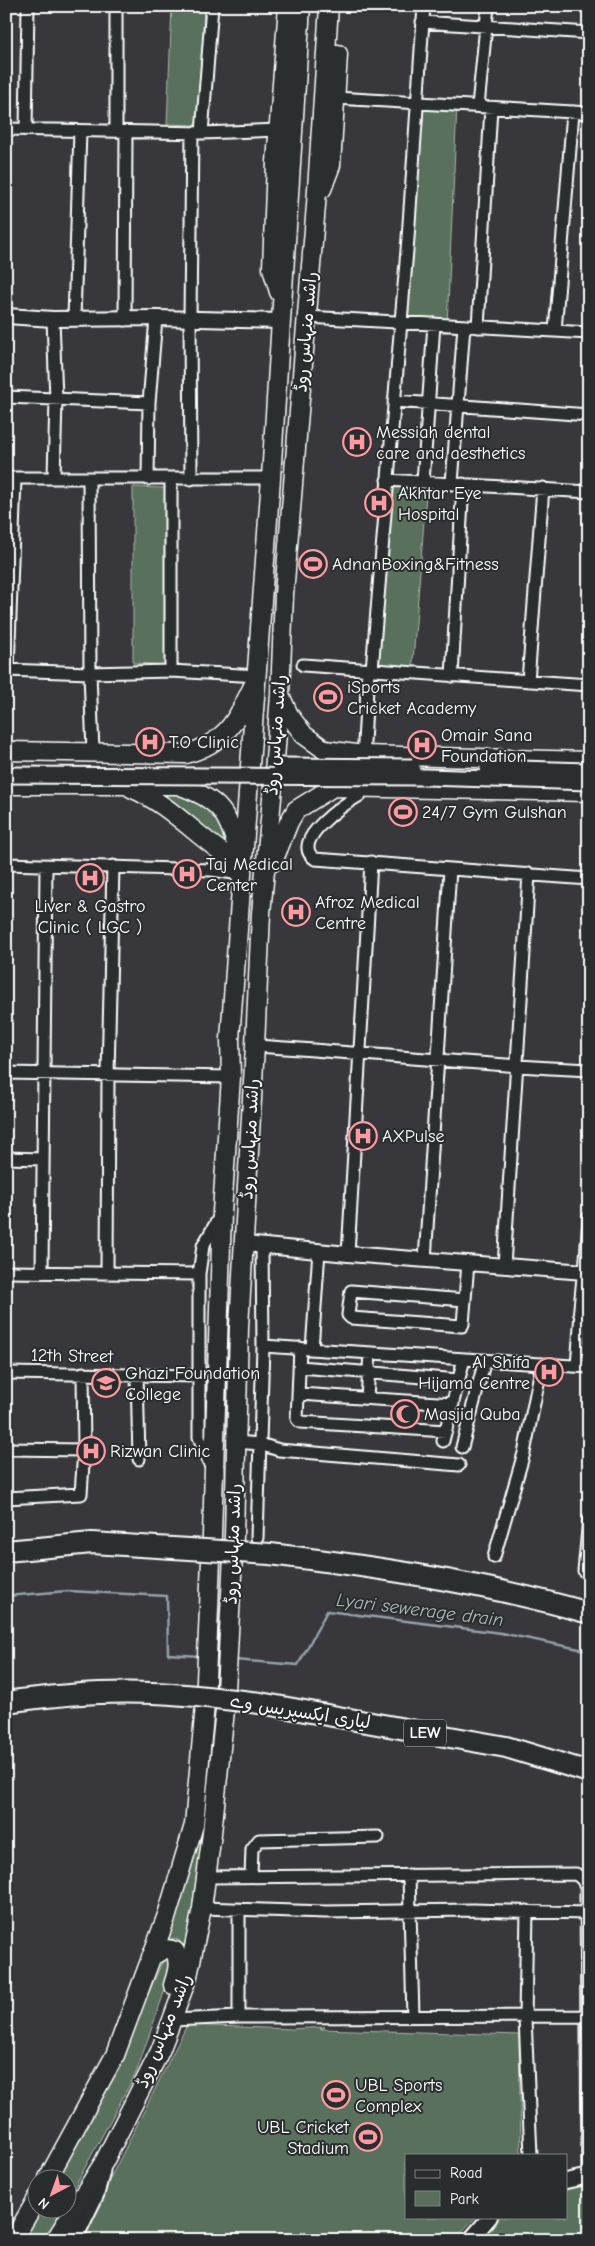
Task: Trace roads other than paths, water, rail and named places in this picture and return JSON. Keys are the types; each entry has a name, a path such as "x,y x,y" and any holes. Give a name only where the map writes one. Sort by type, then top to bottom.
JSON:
{"highway":[{"path":"6,1551 92,1543 278,1555 378,1567 447,1579 589,1614"},
{"name":"لیاری ایکسپریس وے","path":"6,1702 55,1695 153,1693 260,1702 506,1747 589,1772"}],"main road":[{"path":"282,314 272,268 278,130 288,6"},
{"name":"راشد منہاس روڈ","path":"53,2168 114,2055 167,1914 194,1825 205,1705 222,1212 231,1077 230,1039 272,478 301,6"},
{"name":"راشد منہاس روڈ","path":"55,2240 104,2162 150,2070 172,2020 188,1976 202,1908 206,1877 225,1710 234,1536 239,1327 253,1245 252,1114 261,912 280,695 284,594 316,205 329,100 329,6"},
{"path":"329,100 340,6"},
{"path":"6,751 186,754 211,745 232,727 258,676"},
{"path":"280,695 289,714 304,735 325,750 363,755 589,761"},
{"path":"6,764 381,766 589,770"},
{"path":"6,775 415,777 589,782"},
{"path":"122,784 152,796 242,870"},
{"path":"6,786 178,785 201,792 217,804 230,823 242,870"},
{"path":"264,885 288,822 296,810 333,787 589,792"},
{"path":"230,1039 234,1059 238,1063 245,1063 255,1046"},
{"path":"229,1108 233,1098 241,1096 247,1100 252,1114"},
{"path":"150,2070 154,2040 178,1971 175,1951 170,1948 164,1949 151,1958"},
{"path":"76,2240 86,2212 96,2194 104,2162"},
{"path":"13,2240 28,2214"}],"street":[{"path":"26,129 28,6"},
{"path":"116,6 121,132 124,320"},
{"path":"191,479 190,319 197,133 212,6"},
{"path":"424,6 394,401 363,755 362,788 360,795 335,810 318,828 308,842 308,850 310,856 314,859 589,879"},
{"path":"478,106 488,6"},
{"path":"422,22 589,33"},
{"path":"329,100 589,113"},
{"path":"478,327 491,108"},
{"path":"555,331 573,112"},
{"path":"6,129 197,133 278,130"},
{"path":"74,319 80,131"},
{"path":"6,316 124,320 156,318 190,319 282,314"},
{"path":"307,317 589,333"},
{"path":"148,479 149,403 156,318"},
{"path":"53,319 56,399 54,476"},
{"path":"423,482 434,324"},
{"path":"452,676 458,483 458,406 464,326"},
{"path":"6,397 149,403"},
{"path":"394,401 589,415"},
{"path":"258,676 171,671 90,673 7,670 11,478 54,476 191,479 254,476 272,478"},
{"path":"90,478 90,673 93,752"},
{"path":"171,479 171,671"},
{"path":"387,480 589,492"},
{"path":"528,681 543,488"},
{"path":"303,665 589,685"},
{"path":"348,1254 371,862"},
{"path":"6,864 242,870"},
{"path":"42,1272 46,866"},
{"path":"107,1274 108,1074 113,866"},
{"path":"424,1260 450,869"},
{"path":"504,1266 518,1067 528,874"},
{"path":"255,1046 518,1067 589,1070"},
{"path":"6,1073 231,1077"},
{"path":"6,1158 43,1159"},
{"path":"214,1476 199,1437 199,1274 203,1246 222,1212"},
{"path":"267,1346 583,1367 585,1272 589,1217"},
{"path":"257,1538 260,1444 267,1346 253,1245 585,1272"},
{"path":"312,1349 319,1251"},
{"path":"465,1300 354,1291 350,1294 348,1315 351,1318 460,1326 463,1324 465,1300 468,1263"},
{"path":"6,1272 199,1274"},
{"path":"300,1348 297,1419 304,1423 444,1436 464,1359"},
{"path":"368,1398 370,1353"},
{"path":"462,1447 485,1360"},
{"path":"494,1557 524,1452 542,1364"},
{"path":"300,1367 459,1380"},
{"name":"12th Street","path":"6,1372 198,1376"},
{"path":"6,1498 81,1494 84,1450 83,1373"},
{"path":"137,1374 139,1459"},
{"path":"299,1394 453,1404"},
{"path":"236,1442 260,1444 279,1450 459,1465"},
{"path":"6,1449 84,1450"},
{"path":"584,1571 589,1519"},
{"path":"252,1876 252,1849 259,1840 378,1837"},
{"path":"206,1877 576,1874 582,1879 586,1886 587,1908 588,2176 568,2181"},
{"path":"409,1876 412,1911 413,2016"},
{"path":"202,1908 326,1912 528,1911 587,1908"},
{"path":"239,1909 239,2017"},
{"path":"528,1911 525,2018 531,2154"},
{"path":"172,2020 239,2017 413,2016 525,2018 588,2016"},
{"path":"470,2240 489,2218"}],"waterway":[{"name":"Lyari sewerage drain","path":"6,1596 68,1591 167,1596 168,1654 200,1656"},
{"name":"Lyari sewerage drain","path":"235,1660 298,1665 327,1611 501,1633 589,1651"}],"place":[{"name":"Messiah dental care and aesthetics","path":"357,442"},
{"name":"Akhtar Eye Hospital","path":"379,503"},
{"name":"AdnanBoxing&Fitness","path":"313,564"},
{"name":"iSports Cricket Academy","path":"328,697"},
{"name":"T.O Clinic","path":"150,742"},
{"name":"Omair Sana Foundation","path":"422,745"},
{"name":"24/7 Gym Gulshan","path":"403,812"},
{"name":"Taj Medical Center","path":"187,874"},
{"name":"Liver & Gastro Clinic ( LGC )","path":"90,878"},
{"name":"Afroz Medical Centre","path":"296,912"},
{"name":"AXPulse","path":"363,1136"},
{"name":"Al Shifa Hijama Centre","path":"549,1372"},
{"name":"Ghazi Foundation College","path":"106,1383"},
{"name":"Masjid Quba","path":"405,1414"},
{"name":"Rizwan Clinic","path":"91,1451"},
{"name":"UBL Sports Complex","path":"336,2095"},
{"name":"UBL Cricket Stadium","path":"368,2137"}]}
